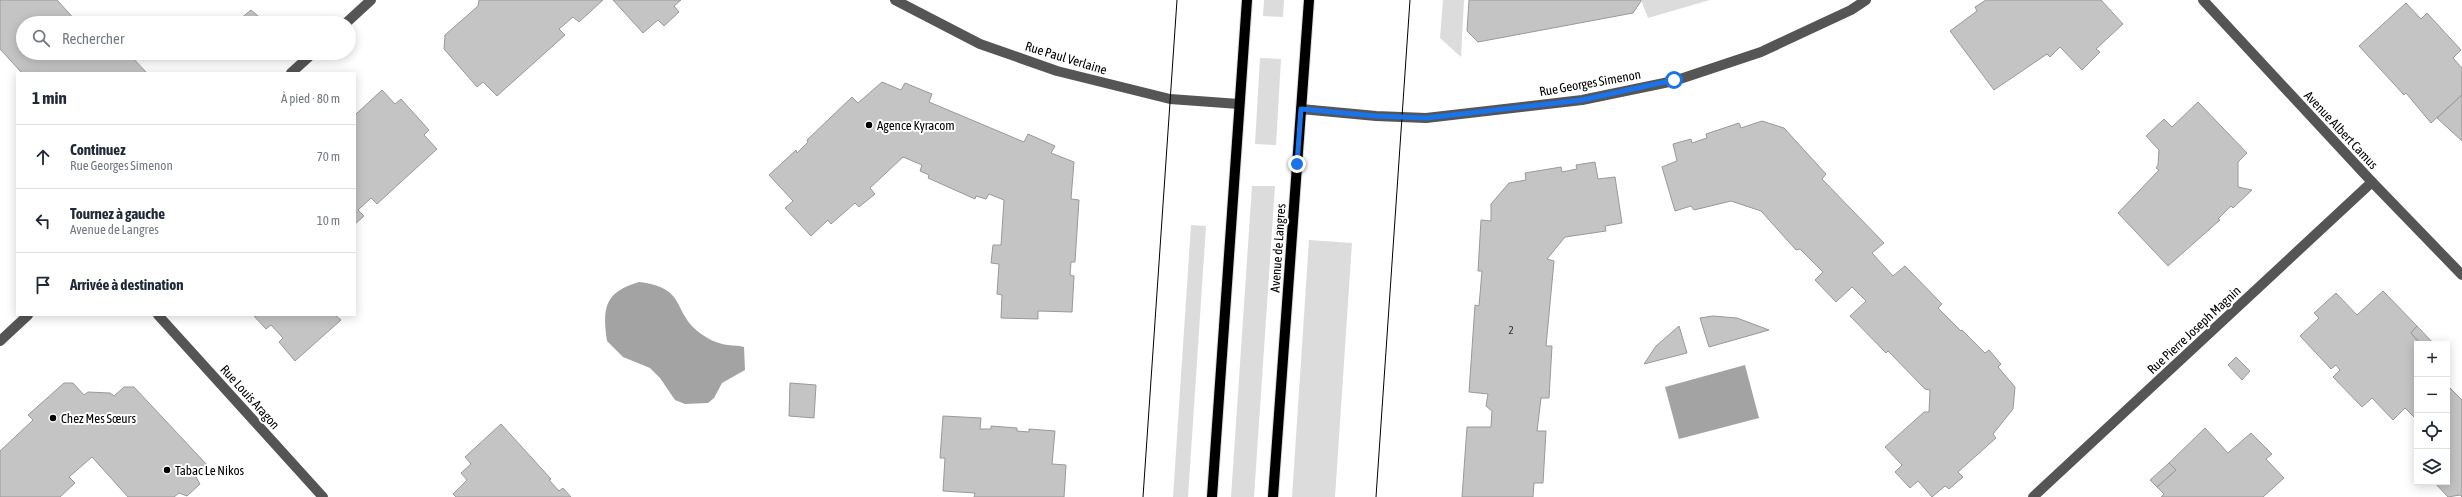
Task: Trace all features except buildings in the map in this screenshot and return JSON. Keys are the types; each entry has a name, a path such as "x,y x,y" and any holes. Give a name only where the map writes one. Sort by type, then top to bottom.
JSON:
{"main road":[{"path":"1212,497 1247,0"},
{"name":"Avenue de Langres","path":"1273,497 1309,0"}],"street":[{"path":"354,16 371,0"},
{"name":"Rue Paul Verlaine","path":"895,0 980,44 1057,71 1170,99 1239,104"},
{"name":"Rue Georges Simenon","path":"1301,109 1376,116 1426,118 1582,100 1674,80 1761,52 1851,10 1866,0"},
{"name":"Avenue Albert Camus","path":"2203,0 2372,182 2462,274"},
{"path":"292,72 305,60"},
{"name":"Rue Pierre Joseph Magnin","path":"2033,497 2372,182"},
{"path":"0,341 27,316"},
{"name":"Rue Louis Aragon","path":"159,316 323,497"}],"shaded area":[{"path":"1264,0 1284,0 1283,17 1263,16"},
{"path":"1443,0 1464,0 1461,57 1440,38"},
{"path":"1641,0 1710,0 1648,18"},
{"path":"1260,58 1281,59 1276,145 1255,144"},
{"path":"1252,186 1275,186 1254,497 1231,497"},
{"path":"1191,225 1206,226 1188,497 1173,497"},
{"path":"1309,240 1352,243 1335,497 1292,497"},
{"path":"639,282 665,289 672,295 691,325 706,337 721,344 744,347 745,370 722,383 714,398 708,403 685,404 675,400 660,378 650,368 623,357 607,341 605,319 608,302 619,291"},
{"path":"1745,365 1759,418 1679,439 1665,387"}],"tram line":[{"path":"1143,497 1177,0"},
{"path":"1376,497 1410,0"}],"place":[{"name":"Agence Kyracom","path":"869,125"},
{"name":"Chez Mes Sœurs","path":"53,418"},
{"name":"Tabac Le Nikos","path":"167,470"}],"route":[{"path":"1297,164 1301,109 1376,116 1426,118 1582,100 1674,80"}]}
